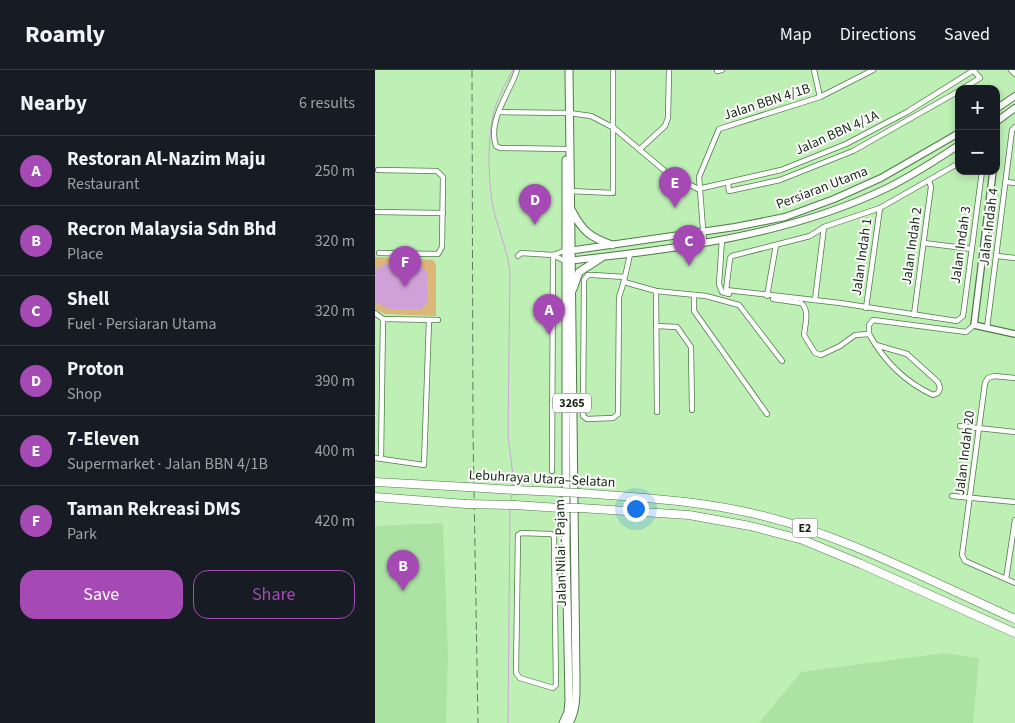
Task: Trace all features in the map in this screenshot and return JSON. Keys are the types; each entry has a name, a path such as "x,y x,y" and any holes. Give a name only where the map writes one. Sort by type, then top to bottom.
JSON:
{"highway":[{"name":"Lebuhraya Utara–Selatan","path":"375,482 580,493 694,502 787,522 836,539 1015,620"},
{"name":"Lebuhraya Utara–Selatan","path":"375,497 466,504 580,508 689,515 750,526 803,540 1015,633"}],"main road":[{"name":"3265","path":"567,251 570,209 569,70"},
{"path":"1000,106 1015,96"},
{"path":"1000,119 1015,108"},
{"name":"3265","path":"567,261 566,148 569,113"},
{"name":"Persiaran Utama","path":"567,251 703,232 785,216 835,199 881,178 955,135"},
{"name":"Persiaran Utama","path":"567,261 630,254 723,239 786,226 839,208 887,188 955,148"},
{"path":"570,209 587,234 612,245"},
{"path":"571,298 579,272 601,258"},
{"name":"Jalan Nilai - Pajam","path":"563,723 568,712 569,700 571,602 571,298 567,261"},
{"name":"Jalan Nilai - Pajam","path":"567,261 565,400 566,546 576,700 569,723"}],"street":[{"path":"517,70 499,112 496,146 501,148 566,148"},
{"path":"570,191 610,195 614,190 613,70"},
{"path":"640,149 665,126 668,118 669,70"},
{"path":"814,70 820,97"},
{"name":"Jalan BBN 4/1B","path":"704,242 698,189 699,177 719,129 820,97 873,70"},
{"path":"969,85 980,78 974,70"},
{"name":"Jalan BBN 4/1A","path":"698,189 759,176 800,163 874,130 974,70"},
{"path":"1011,70 1015,74"},
{"path":"728,183 729,191 780,180 803,171 853,151 955,93"},
{"path":"499,112 569,113 591,116 614,128 673,177 698,189"},
{"name":"Jalan Indah 4","path":"987,328 1005,182 1014,128"},
{"path":"800,163 803,171"},
{"path":"914,315 815,300 726,290 729,258 810,236 824,227 880,208 955,165"},
{"path":"378,170 437,171 443,177 442,247 438,254 379,253"},
{"name":"Jalan Indah 3","path":"914,315 957,321 961,319 983,175"},
{"path":"876,345 907,354 939,382 940,388 938,392 933,395 918,388 897,372 876,345 869,334 869,325 873,320 966,332 974,325 993,175"},
{"name":"Jalan Indah 2","path":"914,315 931,187 929,180"},
{"path":"1005,182 1015,183"},
{"name":"Jalan Indah 1","path":"866,308 880,208"},
{"path":"375,212 443,213"},
{"path":"976,222 988,224"},
{"path":"815,300 824,227"},
{"path":"723,239 719,284 722,292 801,303 806,310 804,335 815,352 821,355 840,346 855,334 869,334"},
{"path":"924,243 972,249"},
{"path":"767,296 776,245"},
{"path":"553,256 567,251"},
{"path":"518,256 521,253 553,256 567,261"},
{"path":"630,254 625,279 619,298 618,414 613,418 587,419 583,416 584,280 588,276 625,279 656,291 694,294 739,305 782,362"},
{"path":"552,471 553,256"},
{"path":"997,256 1015,258"},
{"path":"656,291 657,412"},
{"path":"694,294 694,311 767,414"},
{"path":"375,313 383,319 438,320"},
{"path":"383,319 378,458 424,465 429,320"},
{"path":"974,325 1015,334"},
{"path":"656,326 677,327 689,344 692,410"},
{"name":"Jalan Indah 20","path":"1006,579 963,558 985,383 988,378 994,376 1015,378"},
{"path":"552,400 565,400"},
{"path":"960,426 1015,432"},
{"path":"952,496 1015,502"},
{"path":"1015,520 1006,579 1015,583"},
{"path":"521,533 551,534 554,536 554,546 556,686 553,688 520,678 516,673 519,535 521,533"},
{"path":"554,546 566,546"},
{"path":"555,602 571,602"}],"shaded area":[{"path":"375,257 433,260 436,264 436,316 385,314 375,309"},
{"path":"384,264 419,264 428,273 427,303 421,309 390,309 375,302 375,271"},
{"path":"443,523 448,656 446,723 375,723 375,526"},
{"path":"944,653 979,658 973,723 759,723 801,672"}],"waterway":[{"path":"512,487 513,476 508,435 510,272 492,201 489,153 493,115 513,70"},
{"path":"511,502 512,494"},
{"path":"508,723 510,509"}],"railway":[{"path":"472,70 473,433 478,723"}],"place":[{"name":"7-Eleven","path":"675,208"},
{"name":"Proton","path":"535,225"},
{"name":"Shell","path":"689,266"},
{"name":"Taman Rekreasi DMS","path":"405,287"},
{"name":"Restoran Al-Nazim Maju","path":"549,335"},
{"name":"Recron Malaysia Sdn Bhd","path":"403,591"}]}
